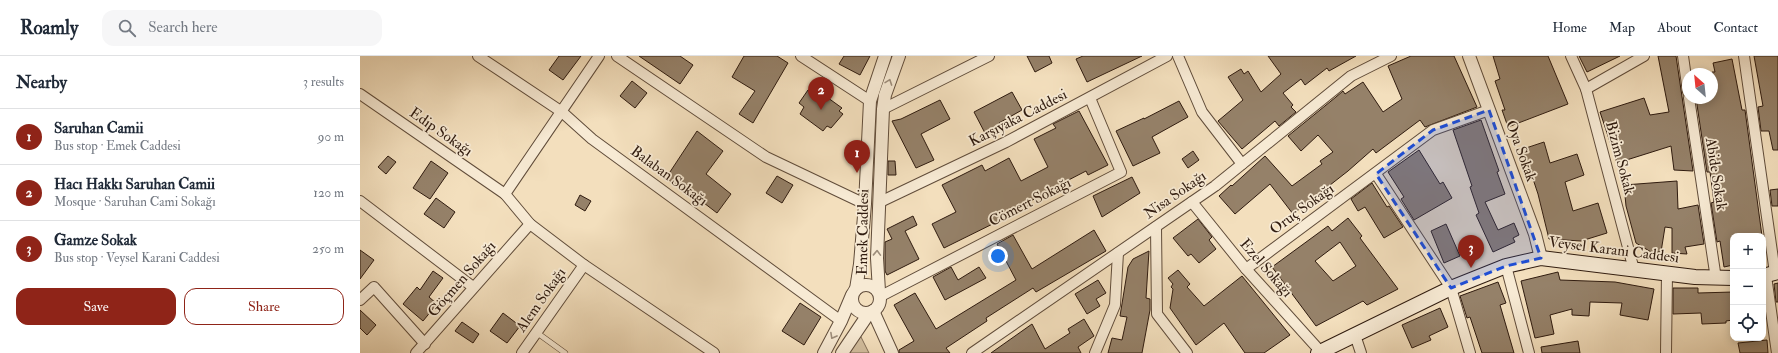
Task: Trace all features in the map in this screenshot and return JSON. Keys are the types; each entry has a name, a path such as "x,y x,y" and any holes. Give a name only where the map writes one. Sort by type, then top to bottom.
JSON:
{"main road":[{"name":"Veysel Karani Caddesi","path":"1319,352 1451,288 1506,266 1540,258 1667,274 1716,279 1730,278"}],"street":[{"name":"Balaban Sokağı","path":"478,56 562,112 592,139 841,321"},
{"path":"505,194 599,56"},
{"path":"617,56 766,157 865,204 880,202"},
{"path":"801,56 883,109 989,56"},
{"name":"Emek Caddesi","path":"854,291 860,264 865,204 870,101 885,56"},
{"name":"Emek Caddesi","path":"880,294 877,258 883,109 885,95 899,56"},
{"name":"Karşıyaka Caddesi","path":"880,202 1006,142 1167,56"},
{"path":"1178,56 1202,112 1242,164"},
{"name":"Nisa Sokağı","path":"972,353 1192,202 1242,164 1351,76 1391,56"},
{"name":"Oya Sokak","path":"1469,56 1535,234 1540,258"},
{"name":"Bizim Sokak","path":"1571,56 1586,89 1634,270"},
{"path":"1586,89 1644,56"},
{"path":"1683,56 1685,68"},
{"path":"1744,56 1771,274 1777,353"},
{"name":"Edip Sokağı","path":"360,94 505,194 530,224 584,265 714,353"},
{"name":"Cömert Sokağı","path":"880,294 1121,172 1090,98"},
{"name":"Abide Sokak","path":"1690,104 1716,279"},
{"name":"Oruç Sokağı","path":"1246,269 1376,174 1433,130 1489,110"},
{"path":"1376,174 1451,288 1470,353"},
{"path":"360,201 473,287"},
{"name":"Ezel Sokağı","path":"1192,202 1246,269 1319,352"},
{"name":"Göçmen Sokağı","path":"416,353 530,224"},
{"path":"1156,227 1157,314 1187,353"},
{"path":"1095,353 1098,350 1115,305 1118,253"},
{"name":"Alem Sokağı","path":"522,353 584,265"},
{"path":"1506,266 1529,353"},
{"path":"1666,353 1667,274"},
{"path":"824,353 841,321 854,291 864,284 868,284 880,294 880,305 871,312 842,353"},
{"path":"360,300 374,287 425,344"},
{"path":"854,291 852,297 854,306 860,312 871,312"},
{"path":"871,312 892,353"},
{"path":"1355,335 1362,353"}],"lane":[{"path":"536,332 565,353"}],"highlighted area":[{"path":"1489,110 1541,258 1506,266 1451,288 1376,174 1433,130"}],"shaded area":[{"path":"860,335 869,353 846,353"}],"building":[{"path":"559,56 581,56 563,80 549,70"},
{"path":"639,56 680,56 693,65 680,84"},
{"path":"744,56 777,56 788,63 753,123 739,114 755,91 732,77"},
{"path":"844,56 870,56 860,75 839,64"},
{"path":"1027,56 1049,56 1052,63 1035,72"},
{"path":"1083,56 1142,56 1087,82 1076,59"},
{"path":"1268,56 1356,56 1329,71 1327,68 1305,85 1301,79 1283,93 1293,105 1291,107 1296,112 1279,126 1275,121 1242,149 1218,121 1243,100 1228,77 1241,69 1244,74 1248,71 1261,92 1281,74"},
{"path":"1411,56 1454,56 1477,107 1425,127 1420,120 1376,153 1373,149 1348,171 1293,214 1270,184 1235,214 1219,196 1265,156 1292,186 1322,164 1320,161 1333,152 1318,135 1301,151 1288,136 1343,91 1345,94 1363,82 1383,112 1402,99 1388,66"},
{"path":"1493,56 1548,56 1568,104 1508,127 1502,110 1505,110 1495,81 1500,79"},
{"path":"1579,56 1620,56 1587,72"},
{"path":"1658,56 1676,56 1693,171 1674,170 1671,146 1617,163 1600,112 1644,98 1650,115 1669,112"},
{"path":"1754,56 1778,56 1778,150 1773,150 1769,131 1761,131 1758,107 1763,106"},
{"path":"1732,59 1742,110 1745,110 1762,233 1730,233 1730,266 1724,267 1720,241 1717,242 1711,203 1714,202 1710,172 1707,172 1697,104 1718,104 1718,68 1714,68 1713,63"},
{"path":"632,81 647,93 635,108 620,96"},
{"path":"808,90 814,94 817,90 842,108 839,111 843,114 831,128 827,126 823,131 800,114 804,107 799,103"},
{"path":"1012,92 1022,110 999,123 1001,126 986,135 974,112"},
{"path":"940,100 950,119 921,134 934,160 916,168 892,121 901,119"},
{"path":"1179,101 1188,117 1152,137 1160,153 1133,166 1116,131 1144,119"},
{"path":"1079,111 1108,165 1088,175 1086,171 1029,202 1031,205 944,248 932,224 956,212 942,185 982,165 985,171 1009,158 1021,181 1048,167 1034,139 1056,128 1053,124"},
{"path":"1481,120 1499,171 1497,172 1505,194 1485,202 1498,230 1514,223 1519,235 1513,238 1515,242 1493,252 1476,215 1479,213 1470,187 1472,186 1453,130"},
{"path":"697,131 723,151 706,174 731,194 717,213 691,193 689,195 666,178"},
{"path":"1544,142 1550,163 1577,154 1584,175 1565,182 1573,211 1598,203 1607,233 1581,241 1549,239 1538,194 1523,149"},
{"path":"1419,150 1440,184 1443,182 1452,198 1414,220 1401,199 1404,197 1388,172"},
{"path":"1193,151 1199,160 1188,168 1182,159"},
{"path":"388,156 396,162 386,174 378,167"},
{"path":"431,161 448,173 430,199 413,188"},
{"path":"888,161 895,161 896,175 888,175"},
{"path":"777,176 793,185 782,203 766,193"},
{"path":"1132,177 1140,193 1102,217 1093,196"},
{"path":"1677,181 1678,209 1698,205 1704,244 1685,247 1687,254 1672,253 1672,228 1665,227 1661,252 1651,252 1636,243 1626,206 1624,185"},
{"path":"1372,183 1387,207 1389,206 1403,227 1384,238 1365,207 1358,211 1351,199"},
{"path":"1778,189 1778,206 1772,206 1770,190"},
{"path":"580,195 591,201 585,211 575,205"},
{"path":"436,198 455,212 444,228 424,214"},
{"path":"913,216 917,225 905,231 919,259 887,275 885,271 885,242 892,239 887,229"},
{"path":"1348,218 1362,236 1360,238 1398,289 1367,305 1363,301 1316,326 1272,267 1328,226 1332,231","holes":["1340,242 1356,266 1333,281 1315,261"]},
{"path":"1198,219 1212,237 1209,240 1216,249 1199,263 1191,254 1188,256 1173,238"},
{"path":"1446,224 1460,256 1444,263 1431,231"},
{"path":"1094,230 1106,251 1036,292 1033,288 986,318 987,321 946,348 950,353 899,353 899,350 914,341 894,305 915,293 936,329 1016,280 997,244 1013,235 1032,269"},
{"path":"360,250 374,260 360,279"},
{"path":"1149,251 1146,298 1150,299 1150,310 1142,353 1108,353 1112,338 1122,340 1127,317 1120,316 1128,267 1133,259"},
{"path":"951,267 958,280 979,267 986,278 945,300 933,277"},
{"path":"1178,270 1190,284 1187,287 1204,306 1242,276 1290,335 1264,353 1245,353 1224,323 1196,345 1170,308 1173,289 1171,287 1173,284 1168,278"},
{"path":"433,271 443,278 429,297 437,304 423,321 403,304 417,287 420,290"},
{"path":"1558,272 1560,280 1615,282 1654,289 1648,320 1620,315 1622,303 1590,302 1589,316 1572,315 1572,309 1550,315 1554,334 1535,338 1521,281"},
{"path":"1098,280 1106,293 1096,299 1100,306 1087,314 1075,294"},
{"path":"1498,282 1506,303 1500,305 1514,353 1482,353 1470,317 1467,318 1460,296"},
{"path":"1778,283 1778,302 1776,302 1774,284"},
{"path":"1673,288 1698,288 1698,293 1730,292 1730,320 1726,321 1726,323 1702,324 1701,313 1673,314"},
{"path":"800,303 821,317 804,345 782,331"},
{"path":"1440,308 1448,327 1429,336 1431,340 1412,348 1402,325"},
{"path":"360,310 376,325 367,335 360,328"},
{"path":"503,313 520,326 507,343 490,331"},
{"path":"1084,319 1094,336 1078,347 1081,353 991,353 1032,324 1045,349 1070,333 1068,329"},
{"path":"462,322 479,334 473,343 455,331"},
{"path":"1766,340 1768,353 1740,353 1738,343"},
{"path":"1578,341 1580,353 1542,353 1541,347"}],"place":[{"name":"Hacı Hakkı Saruhan Camii","path":"821,110"},
{"name":"Saruhan Camii","path":"857,173"},
{"name":"Gamze Sokak","path":"1471,268"}]}
